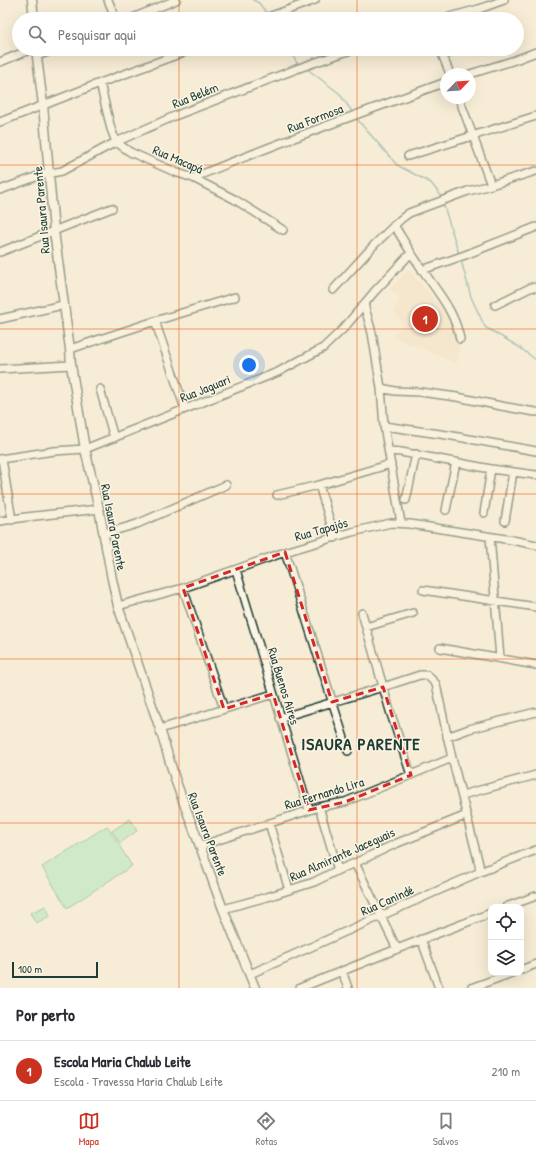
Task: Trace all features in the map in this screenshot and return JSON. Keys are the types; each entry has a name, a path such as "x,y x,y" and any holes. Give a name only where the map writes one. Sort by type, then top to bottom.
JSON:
{"street":[{"path":"32,0 33,12"},
{"path":"108,0 113,12"},
{"path":"147,12 176,0"},
{"path":"283,12 315,0"},
{"path":"468,12 504,0"},
{"path":"476,72 536,52"},
{"path":"0,62 15,56"},
{"name":"Rua Isaura Parente","path":"37,56 50,173 54,231 71,365 85,449 99,509 118,606 160,729 176,782 223,909 255,988"},
{"path":"0,122 174,56"},
{"name":"Rua Belém","path":"0,190 50,173 62,171 116,142 177,115 333,56"},
{"path":"443,56 448,68"},
{"path":"100,83 111,129 116,142"},
{"name":"Rua Formosa","path":"193,178 362,112 440,84"},
{"path":"461,104 491,185"},
{"path":"408,156 536,116"},
{"name":"Rua Macapá","path":"116,142 130,152 175,172 193,178 234,199 283,230"},
{"path":"333,290 400,218 409,213 468,191 536,171"},
{"path":"0,252 112,208"},
{"path":"394,225 422,270 453,315 460,339"},
{"path":"422,270 536,227"},
{"name":"Rua Jaguari","path":"1,459 54,451 85,449 278,372 312,355 333,339 411,253"},
{"path":"495,305 532,287 536,288"},
{"path":"70,349 235,297"},
{"path":"364,304 372,333 381,388 384,426 401,523"},
{"path":"0,319 63,305"},
{"path":"155,321 185,409"},
{"path":"0,369 71,365"},
{"path":"381,388 395,391 420,392 457,397 536,412"},
{"path":"100,389 114,438"},
{"path":"384,426 447,435 536,451"},
{"path":"389,451 416,454 491,469 536,475"},
{"path":"406,500 416,454"},
{"path":"1,459 12,520"},
{"path":"446,510 456,462"},
{"path":"278,495 319,485 391,464"},
{"path":"484,513 491,469"},
{"path":"504,521 513,472"},
{"path":"103,534 137,524 226,485"},
{"path":"319,485 335,538"},
{"path":"0,521 99,509"},
{"name":"Rua Tapajós","path":"118,606 183,588 285,552 391,523 401,523 536,545"},
{"path":"490,537 500,658"},
{"path":"285,552 348,751"},
{"name":"Rua Buenos Aires","path":"236,570 309,810"},
{"path":"183,588 224,709"},
{"path":"423,590 536,607"},
{"path":"362,613 392,719 411,776"},
{"path":"366,627 413,613"},
{"path":"440,648 536,665"},
{"path":"280,718 383,687 420,674 427,675 436,684 447,737 480,872"},
{"path":"160,729 273,694"},
{"path":"447,737 469,729 536,712"},
{"name":"Rua Fernando Lira","path":"200,846 318,807 345,802 452,758"},
{"path":"462,795 536,775"},
{"path":"318,807 338,870"},
{"name":"Rua Almirante Jaceguais","path":"223,909 314,882 395,844 467,815"},
{"path":"269,823 289,890"},
{"name":"Rua Canindé","path":"250,974 480,872 536,850"},
{"path":"355,863 382,915 397,949"},
{"path":"514,904 536,896"},
{"path":"300,988 421,939 488,914"},
{"path":"421,939 439,988"},
{"path":"524,969 536,964"},
{"path":"342,971 348,988"},
{"path":"471,988 504,976"}],"highlighted area":[{"path":"285,552 332,702 383,687 411,775 345,802 309,810 273,694 224,709 183,588"}],"shaded area":[{"path":"408,269 449,315 460,346 457,364 393,337 403,324 394,312 399,297 390,289"}],"green space":[{"path":"130,819 137,831 120,843 112,831"},
{"path":"107,826 132,866 67,908 42,867"},
{"path":"46,906 50,916 36,923 30,913"}],"waterway":[{"path":"253,0 259,3 266,12"},
{"path":"293,56 297,63 301,65"},
{"path":"306,68 339,93 353,113"},
{"path":"356,118 397,165 431,183 442,199"},
{"path":"443,203 459,254"},
{"path":"461,260 471,297 485,327 519,347 536,360"}],"place":[{"name":"Escola Maria Chalub Leite","path":"425,319"}],"district":[{"name":"ISAURA PARENTE","path":"361,743"}]}
